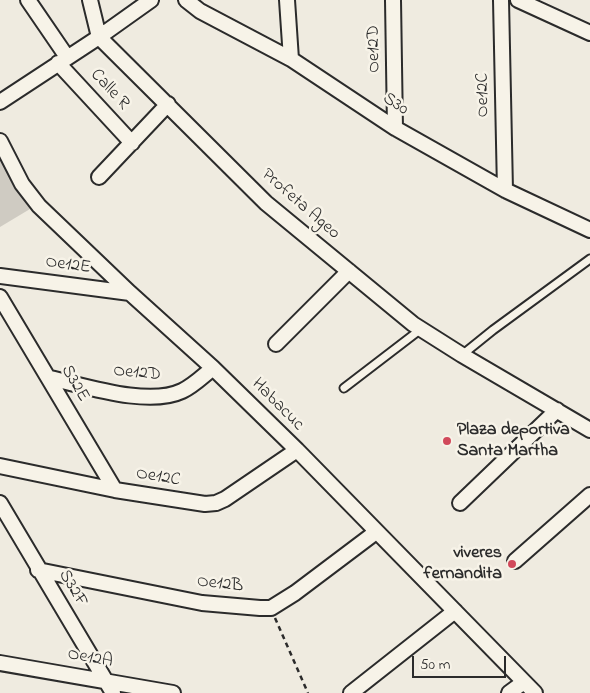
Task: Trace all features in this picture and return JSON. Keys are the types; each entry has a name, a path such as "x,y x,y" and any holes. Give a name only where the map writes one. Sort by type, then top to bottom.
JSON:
{"street":[{"path":"90,0 99,36"},
{"path":"0,102 151,0"},
{"name":"S30","path":"186,0 200,11 291,59 395,128 505,190 590,230"},
{"path":"287,0 291,59"},
{"name":"Oe12D","path":"393,0 395,128"},
{"name":"Oe12C","path":"501,0 505,190"},
{"path":"518,0 590,33"},
{"path":"31,3 62,60"},
{"name":"Profeta Ageo","path":"99,36 266,203 413,324 590,430"},
{"name":"Calle R","path":"62,60 132,143"},
{"path":"99,177 168,104"},
{"name":"Habacuc","path":"0,141 22,184 39,206 130,293 213,368 535,693"},
{"path":"276,344 349,271"},
{"name":"Oe12E","path":"0,276 130,293"},
{"name":"S32E","path":"0,297 50,378 114,490"},
{"name":"Oe12D","path":"50,378 135,396 160,397 183,391 213,368"},
{"path":"460,503 557,410"},
{"name":"Oe12C","path":"0,466 114,490 192,502 216,503 225,499 296,450"},
{"path":"515,561 590,495"},
{"name":"S32F","path":"0,504 110,687"},
{"path":"270,608 295,593 376,532"},
{"name":"Oe12B","path":"38,570 176,599 202,603 270,608"},
{"path":"351,693 455,611"},
{"name":"Oe12A","path":"0,663 110,687 173,693"},
{"path":"509,693 524,682"}],"lane":[{"path":"462,355 590,259"},
{"path":"344,388 421,328"}],"path":[{"path":"270,608 308,693"}],"shaded area":[{"path":"0,160 30,209 0,227"}],"place":[{"name":"Plaza deportiva Santa Martha","path":"447,441"},
{"name":"viveres fernandita","path":"512,564"}]}
